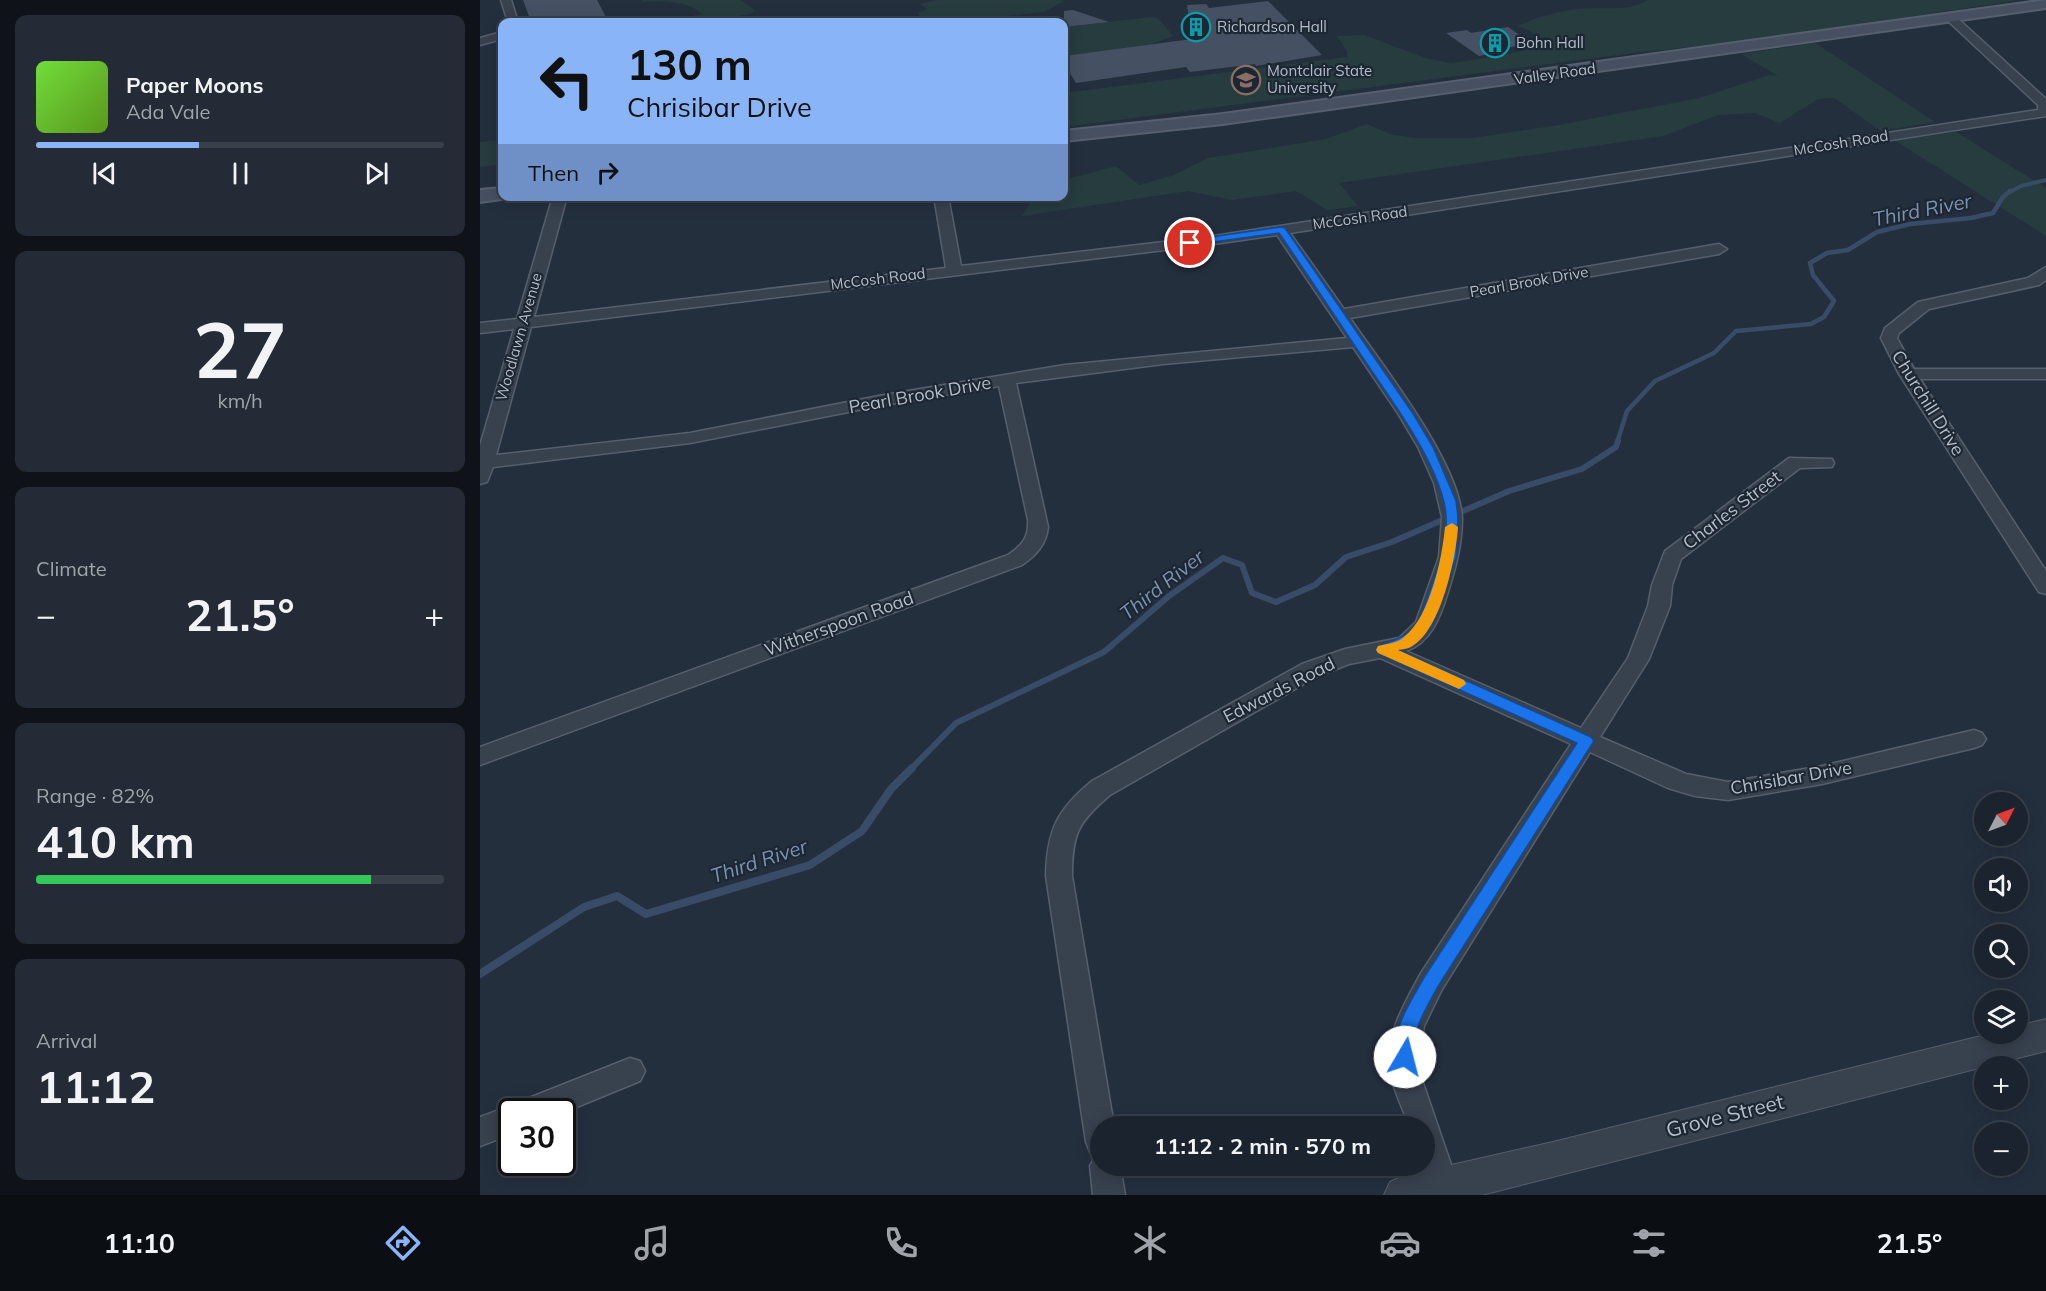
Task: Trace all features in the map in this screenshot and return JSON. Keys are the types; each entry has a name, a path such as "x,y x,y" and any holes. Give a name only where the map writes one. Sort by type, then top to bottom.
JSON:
{"main road":[{"name":"Valley Road","path":"1068,136 1223,119 2046,4"},
{"path":"480,196 498,194"}],"street":[{"path":"506,0 512,18"},
{"name":"McCosh Road","path":"480,328 1281,230 2042,112 2045,107 2038,99 1951,18"},
{"path":"480,42 498,36"},
{"name":"Woodlawn Avenue","path":"482,470 559,201"},
{"path":"942,201 954,270"},
{"name":"Edwards Road","path":"1097,1116 1059,876 1059,850 1064,826 1089,797 1101,788 1270,692 1326,663 1407,643 1425,625 1449,557 1452,517 1444,483 1427,447 1281,230"},
{"name":"Pearl Brook Drive","path":"1339,315 1719,249"},
{"name":"Churchill Drive","path":"2046,272 2033,282 1924,304 1891,331 1889,338 1908,374 2046,588"},
{"name":"Pearl Brook Drive","path":"482,470 690,438 1006,379 1163,358 1357,342"},
{"path":"1908,374 2046,374"},
{"name":"Witherspoon Road","path":"480,756 1015,560 1029,551 1036,541 1038,520 1006,379"},
{"name":"Charles Street","path":"1420,1116 1405,1072 1404,1042 1412,1016 1431,982 1638,659 1659,606 1662,585 1672,556 1796,462 1825,464"},
{"name":"Chrisibar Drive","path":"1383,650 1677,782 1695,787 1728,791 1822,775 1974,739"},
{"name":"Grove Street","path":"1404,1195 1553,1160 2046,1035"},
{"path":"564,1098 630,1071"},
{"path":"480,1132 498,1125"},
{"name":"Charles Street","path":"1435,1163 1442,1185"},
{"path":"1106,1176 1109,1195"}],"green space":[{"path":"642,0 740,0 755,10 751,14 727,18 685,18 702,14 682,4 641,2"},
{"path":"937,0 1064,1 1044,12 986,18 920,18 918,13 927,9 920,4"},
{"path":"1648,0 2020,0 1747,41 1642,52 1068,126 1068,92 1347,57 1347,51 1337,36 1364,35 1425,58 1451,63 1493,57 1543,46 1539,36 1518,26 1532,20 1570,10 1623,8"},
{"path":"1151,17 1158,18 1173,36 1147,46 1068,56 1068,27"},
{"path":"1815,43 1935,122 1881,131 1834,98 1818,99 1780,123 1755,113 1718,115 1663,136 1339,183 1358,206 1327,210 1296,191 1232,200 1188,191 1022,216 1031,201 1068,201 1068,179 1116,166 1139,185 1174,175 1208,158 1326,139 1367,124 1390,134 1414,138 1472,138 1559,125 1699,98 1770,75 1778,76 1741,54"},
{"path":"1956,132 2046,188 2046,236 1894,140"},
{"path":"498,140 498,165 480,167 480,142"}],"building":[{"path":"523,0 597,0 606,18 530,18"},
{"path":"1268,1 1322,55 1256,66 1255,64 1190,72 1186,67 1076,83 1068,70 1068,55 1192,39 1187,5 1206,4 1209,8"},
{"path":"1073,10 1109,22 1068,27 1068,18 1064,18 1064,11"},
{"name":"Bohn Hall","path":"1508,27 1531,43 1479,56 1446,33 1467,30 1471,33"}],"waterway":[{"name":"Third River","path":"2008,193 2021,186 2046,180"},
{"name":"Third River","path":"1617,443 1627,411 1655,381 1714,353 1736,331 1811,324 1824,317 1834,301 1813,275 1810,263 1827,253 1848,250 1877,232 1910,224 1971,218 1993,213 2003,197 2010,191"},
{"name":"Third River","path":"910,770 956,723 1104,652 1169,596 1223,558 1242,565 1252,593 1276,602 1315,585 1346,557 1392,542 1509,491 1582,469 1616,447 1618,441"},
{"name":"Third River","path":"480,974 584,907 617,896 646,914 810,865 862,831 891,789 910,770"}],"slow traffic":[{"path":"1452,527 1449,557 1425,625 1407,643 1383,650 1459,684"}],"place":[{"name":"Richardson Hall","path":"1196,27"},
{"name":"Bohn Hall","path":"1495,43"},
{"name":"Montclair State University","path":"1246,80"}],"route":[{"path":"1190,243 1281,230 1408,415 1427,447 1450,501 1452,534 1449,557 1425,625 1407,643 1383,650 1586,741 1431,982 1412,1016 1404,1042 1405,1057"}]}
